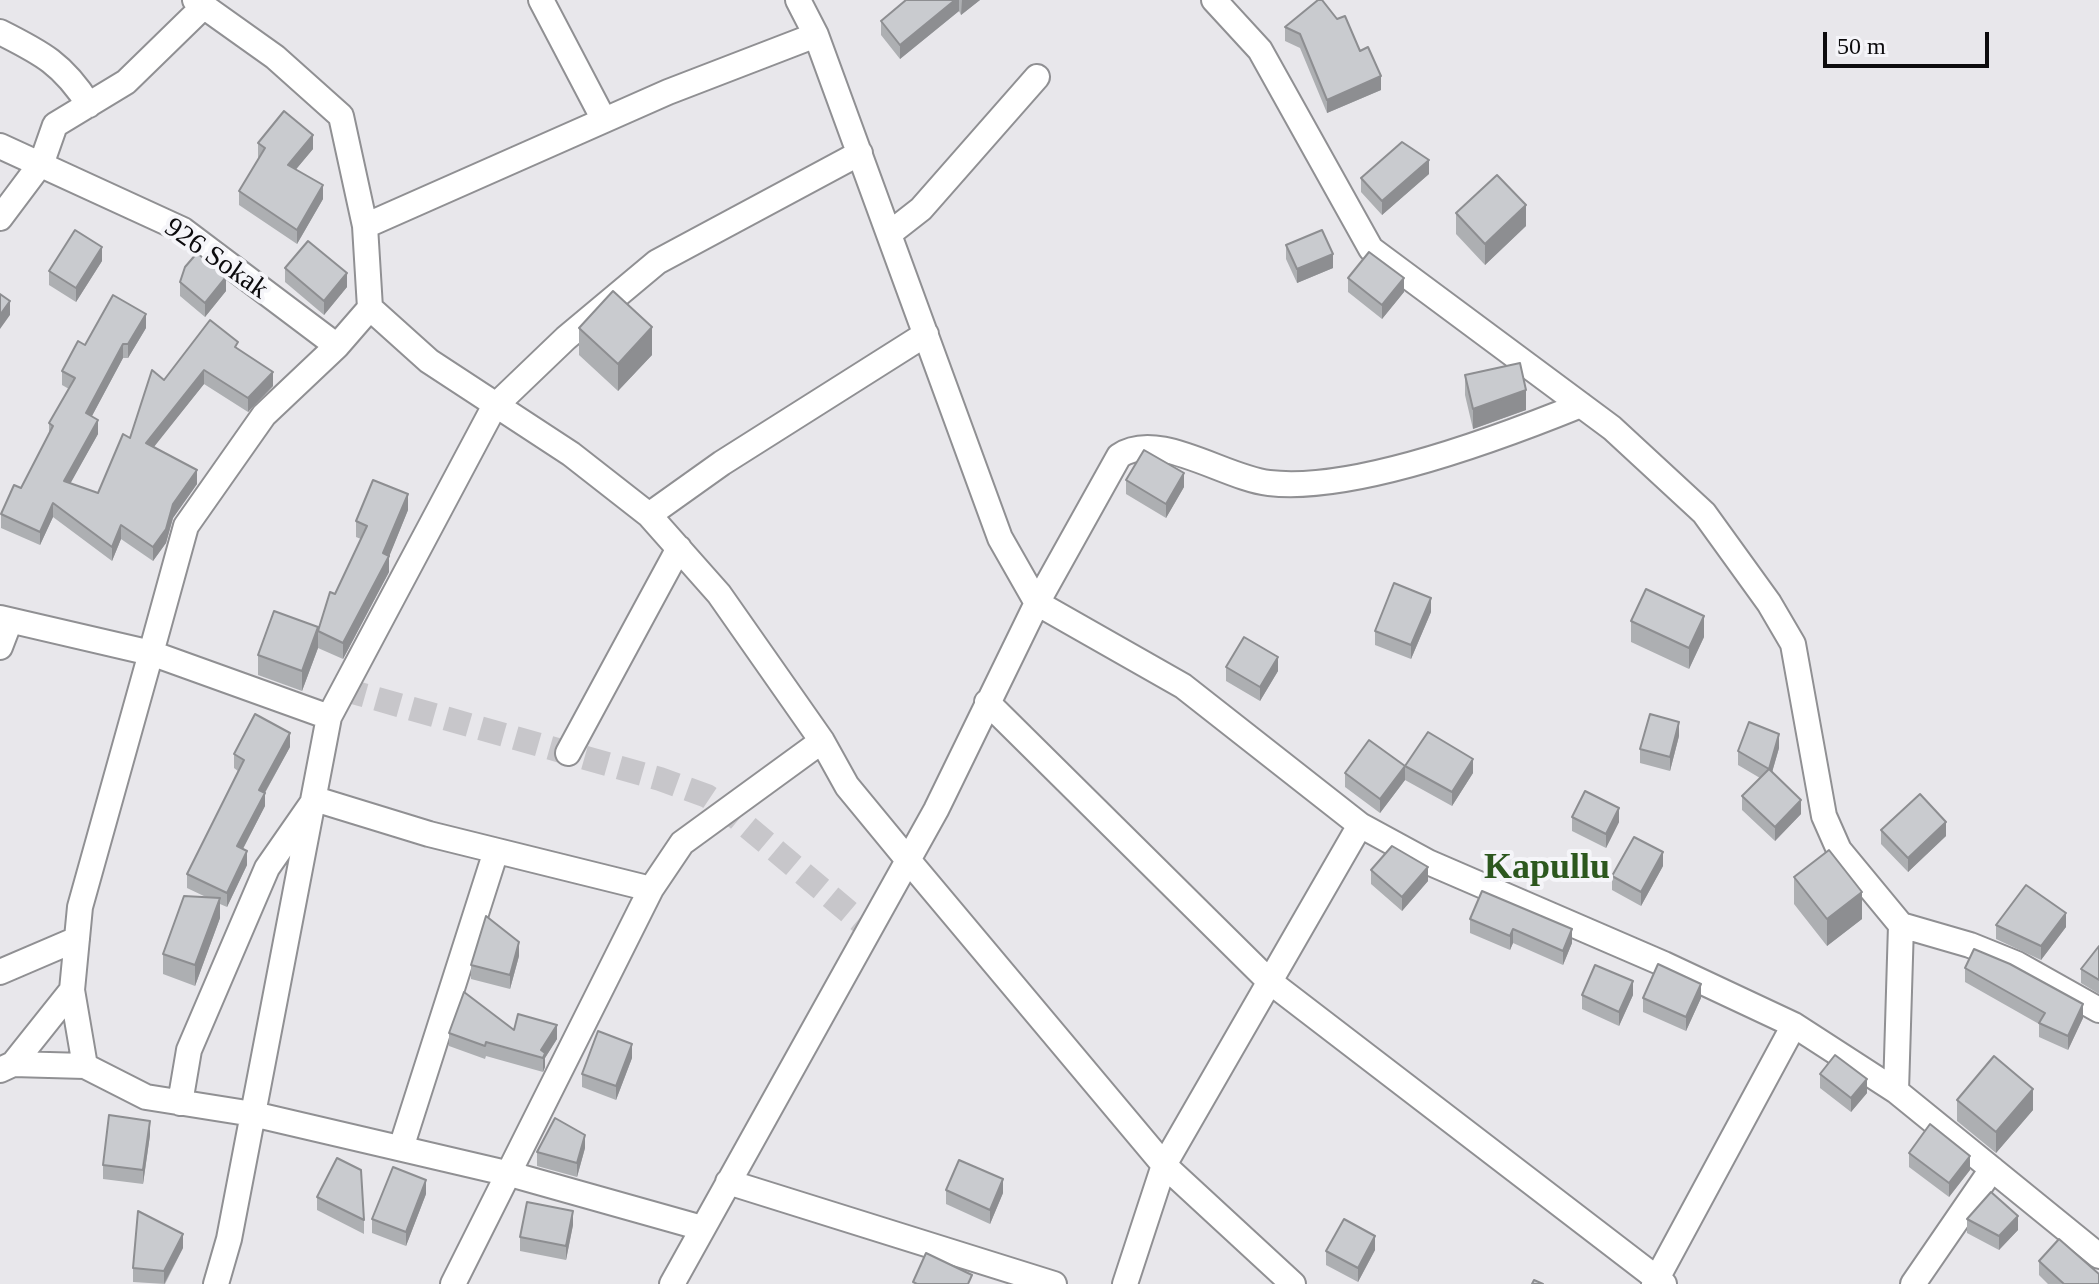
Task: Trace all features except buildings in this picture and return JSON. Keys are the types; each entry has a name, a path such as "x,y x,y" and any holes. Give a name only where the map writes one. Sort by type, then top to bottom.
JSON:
{"street":[{"path":"541,0 604,120"},
{"path":"798,0 816,35 1000,538 1037,603 1183,686 1360,825 1428,862 1664,964 1794,1025 1896,1091 2099,1256"},
{"path":"1214,0 1260,50 1371,249 1612,428 1704,513 1769,603 1793,644 1824,816 1839,850 1901,925 1970,945 2017,964 2099,1010"},
{"path":"0,218 42,162 55,125 126,82 200,3 275,57 341,116 365,226 370,308 337,346 264,415 186,526 80,907 72,990 85,1066"},
{"path":"0,32 45,55 63,69 89,105"},
{"path":"365,226 668,92 816,35"},
{"path":"889,234 921,209 1037,77"},
{"name":"926 Sokak","path":"0,146 42,162 183,230 337,346"},
{"path":"216,1284 229,1239 329,717 494,407 566,338 657,262 860,153"},
{"path":"370,308 429,361 494,407 571,454 649,515 719,594 822,741 847,786 908,860 1164,1165 1293,1284"},
{"path":"649,515 722,463 926,334"},
{"path":"672,1284 908,860 1037,603 1112,463 1136,447 1162,448 1249,480 1309,484 1413,462 1517,431 1581,405"},
{"path":"568,753 679,548"},
{"path":"0,647 5,619 151,653 329,717"},
{"path":"987,702 1269,981 1658,1283 1794,1025"},
{"path":"453,1284 651,889 682,843 822,741"},
{"path":"315,799 496,851 651,889"},
{"path":"180,1103 189,1050 267,868 315,799"},
{"path":"1125,1284 1164,1165 1360,825"},
{"path":"401,1148 496,851"},
{"path":"1896,1091 1901,925"},
{"path":"0,972 77,939"},
{"path":"6,1067 72,990"},
{"path":"6,1067 85,1066 146,1097 253,1114 401,1148 510,1174 702,1228"},
{"path":"1913,1284 1992,1169"},
{"path":"728,1182 1054,1284"}],"tunnel":[{"path":"342,689 660,779 707,796 869,929"}],"district":[{"name":"Kapullu","path":"1547,869"}]}
